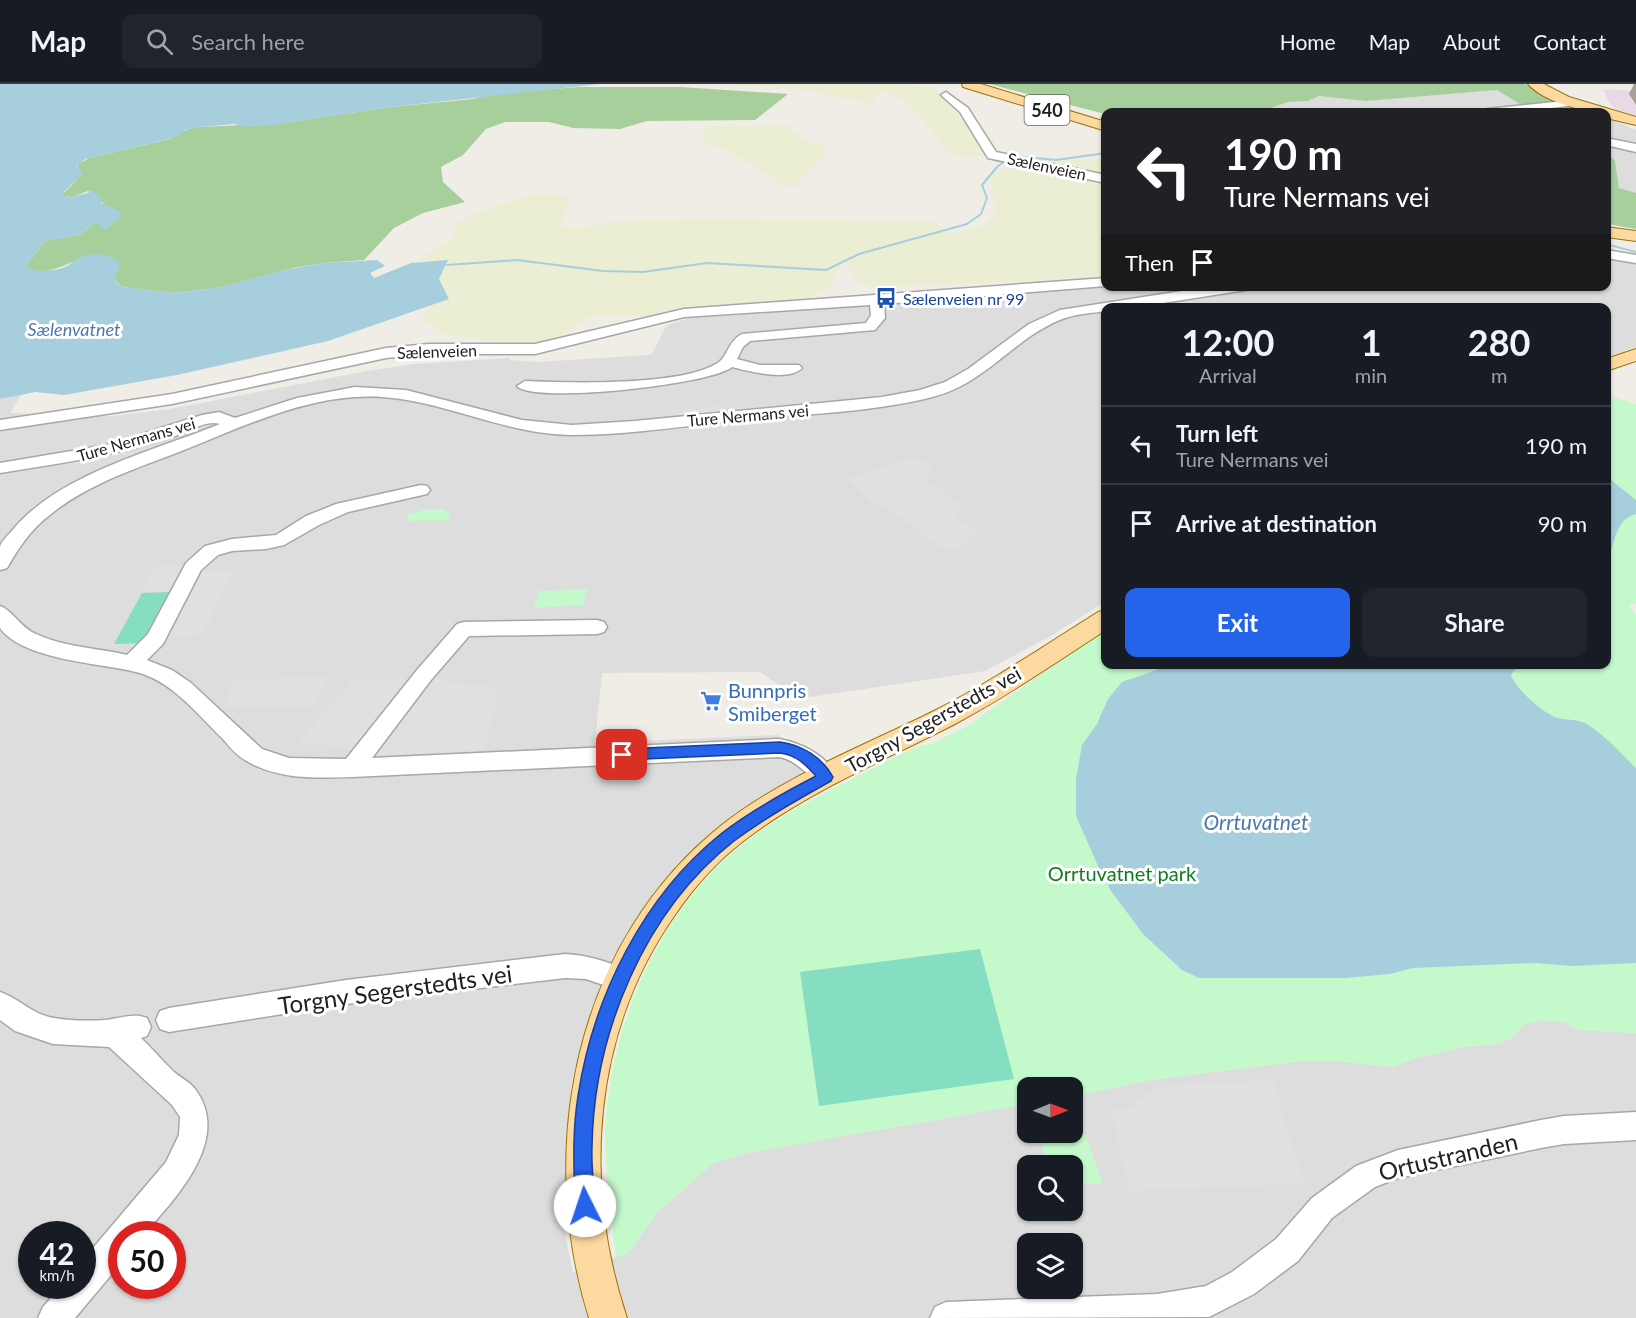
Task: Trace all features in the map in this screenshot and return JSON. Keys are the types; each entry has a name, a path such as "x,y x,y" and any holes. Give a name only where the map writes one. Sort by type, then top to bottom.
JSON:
{"main road":[{"name":"540","path":"955,84 988,91"},
{"name":"540","path":"968,84 1101,126"},
{"path":"1534,84 1573,104 1587,108"},
{"path":"1611,115 1636,120"},
{"path":"1611,233 1636,236"},
{"path":"1611,364 1636,355"},
{"name":"Torgny Segerstedts vei","path":"608,1318 597,1289 588,1240 582,1147 587,1097 595,1054 608,1008 656,915 699,864 728,838 766,810 947,716 1101,621"}],"street":[{"name":"Sælenveien","path":"946,95 964,110 992,155 1101,178"},
{"path":"1530,108 1573,104"},
{"path":"1611,142 1636,148"},
{"path":"1611,255 1636,259"},
{"name":"Sælenveien","path":"0,425 172,399 386,353 429,349 535,349 684,314 1101,283"},
{"name":"Ture Nermans vei","path":"1132,303 1212,291"},
{"path":"731,362 733,348 738,341 747,337 870,327 879,314 876,301"},
{"name":"Ture Nermans vei","path":"0,564 7,549 29,523 73,492 108,474 291,404 350,393 403,394 429,399 506,423 555,430 605,428 878,402 918,396 951,385 1017,336 1050,318 1065,313 1101,308"},
{"path":"525,386 548,388 645,383 704,374 731,362 760,370 794,368"},
{"name":"Ture Nermans vei","path":"0,468 109,450 168,433 202,420 219,417 235,425"},
{"path":"130,664 156,639 193,567 209,550 227,545 279,541 329,513 421,490"},
{"path":"0,613 16,632 34,641 63,650 152,669 185,691 253,754 281,765 315,769 352,768 780,748 793,749 808,758 826,777"},
{"path":"352,768 424,675 464,629 597,627"},
{"name":"Torgny Segerstedts vei","path":"169,1020 346,992 565,966 586,968 621,979"},
{"path":"0,1004 24,1022 51,1030 75,1034 111,1034 138,1027"},
{"path":"111,1034 131,1045 163,1080 187,1101 192,1114 193,1130 190,1146 180,1168 136,1221"},
{"name":"Ortustranden","path":"946,1318 1157,1310 1209,1301 1243,1283 1287,1250 1322,1208 1366,1176 1398,1164 1553,1132 1636,1126"},
{"path":"96,1268 108,1254"},
{"path":"54,1318 70,1299"}],"shaded area":[{"path":"1603,89 1636,91 1636,116 1617,110 1608,101"},
{"path":"1497,90 1523,106 1559,102 1579,108 1271,108 1288,102 1308,101 1319,96 1366,101"},
{"path":"1611,119 1636,130 1636,193 1619,189 1615,160 1611,157"},
{"path":"1611,258 1636,262 1636,347 1611,356 1611,303 1101,303 1101,604 1049,637 985,671 804,698 783,688 760,672 602,673 595,743 778,735 797,750 802,774 750,808 694,853 640,914 605,980 586,1028 571,1084 563,1224 573,1273 628,1253 658,1212 713,1163 746,1153 1017,1106 1017,1143 1083,1143 1083,1094 1150,1080 1300,1061 1339,1061 1392,1067 1416,1058 1464,1047 1498,1044 1513,1037 1523,1025 1541,1020 1564,1022 1579,1030 1636,1033 1636,1318 0,1318 0,399 21,395 10,413 113,416 170,409 414,364 509,358 510,360 539,362 646,355 652,354 666,326 697,315 1101,281 1101,291 1611,291"},
{"path":"724,405 725,411 671,416 671,410"},
{"path":"912,457 933,462 927,476 930,483 958,502 959,509 956,517 980,532 952,551 938,545 885,506 873,504 847,479"},
{"path":"155,566 189,566 198,571 233,571 203,635 163,639 187,591 141,592"},
{"path":"329,678 314,706 225,706 235,679"},
{"path":"354,679 432,679 495,688 496,703 485,750 380,755 299,741"},
{"path":"1273,1081 1305,1184 1129,1191 1111,1109 1135,1107 1137,1101 1153,1090 1174,1084"}],"green space":[{"path":"727,84 905,84 934,88 995,139 995,153 975,157 952,156 910,105 894,95 878,91 873,105 800,89"},
{"path":"989,84 1525,84 1559,102 1523,106 1497,90 1366,101 1319,96 1308,101 1288,102 1271,108 1101,108 1101,113"},
{"path":"579,87 680,87 788,94 755,120 647,121 620,129 573,128 549,122 505,122 486,129 463,155 441,167 443,182 465,202 423,213 394,228 364,260 293,268 222,287 174,293 122,287 89,255 49,270 32,270 26,266 45,241 80,235 93,224 98,224 109,206 106,207 98,197 88,191 73,197 64,196 64,193 76,181 78,164 89,158 170,139 188,129 283,123 391,107 473,99 498,93"},
{"path":"786,123 806,141 825,147 823,157 802,177 799,186 786,186 733,154 701,140 707,126 761,126"},
{"path":"1611,157 1615,160 1619,188 1636,193 1636,229 1611,225"},
{"path":"1064,160 1101,160 1101,277 873,288 852,278 847,262 837,272 830,286 798,305 697,315 688,318 594,314 554,340 523,345 443,334 423,320 427,307 449,299 439,279 448,260 413,263 452,239 459,222 491,207 531,195 570,195 561,228 582,228 617,221 707,219 934,221 948,234 982,226 996,213 989,172"},
{"name":"Orrtuvatnet park","path":"1611,396 1636,404 1636,604 1629,605 1636,615 1636,1033 1579,1030 1564,1022 1541,1020 1523,1025 1513,1037 1498,1044 1464,1047 1416,1058 1392,1067 1339,1061 1300,1061 1150,1080 1083,1094 1083,1077 1017,1077 1017,1106 746,1153 713,1163 658,1212 628,1253 616,1258 605,1143 605,1118 609,1091 626,1018 640,982 677,915 700,885 756,834 814,799 915,747 933,743 966,727 1101,633 1101,669 1611,669"},
{"path":"427,509 443,509 449,513 450,520 410,523 406,515"},
{"path":"587,589 583,605 534,608 539,591"},
{"path":"171,592 145,643 114,644 142,593"},
{"path":"980,949 1014,1079 819,1106 800,972"},
{"path":"1083,1129 1103,1184 1083,1184 1083,1155 1045,1155 1041,1143 1083,1143"}],"water":[{"name":"Sælenvatnet","path":"0,84 600,84 391,107 272,125 249,127 234,124 201,127 185,130 180,135 169,139 85,159 77,166 83,174 64,192 64,196 73,197 94,191 103,199 101,203 120,211 121,217 105,230 98,224 93,224 80,235 45,241 26,266 30,269 40,271 63,268 80,257 98,254 119,263 120,269 114,277 122,287 174,293 222,287 280,271 323,263 377,260 385,266 370,273 374,278 411,263 448,260 439,279 449,299 328,341 177,375 64,395 36,392 0,399"},
{"path":"1611,480 1636,500 1636,514 1624,521 1611,549"},
{"name":"Orrtuvatnet","path":"1159,669 1515,669 1511,675 1518,687 1543,710 1555,717 1587,724 1607,739 1636,768 1636,963 1572,966 1535,963 1413,968 1390,974 1345,978 1199,978 1182,970 1143,934 1111,891 1076,816 1076,779 1082,745 1097,724 1108,699 1122,682"}],"waterway":[{"path":"447,265 517,260 603,271 643,272 707,263 826,270 859,254 967,224 981,214 987,198 982,185 997,167 1012,156 1056,160 1101,154"},
{"path":"1611,245 1636,252"}],"place":[{"name":"Sælenveien nr 99","path":"886,298"},
{"name":"Bunnpris Smiberget","path":"711,701"}],"route":[{"path":"585,1206 582,1147 587,1097 595,1054 608,1008 639,943 656,915 677,888 728,838 766,810 826,777 808,758 793,749 622,755"}]}
